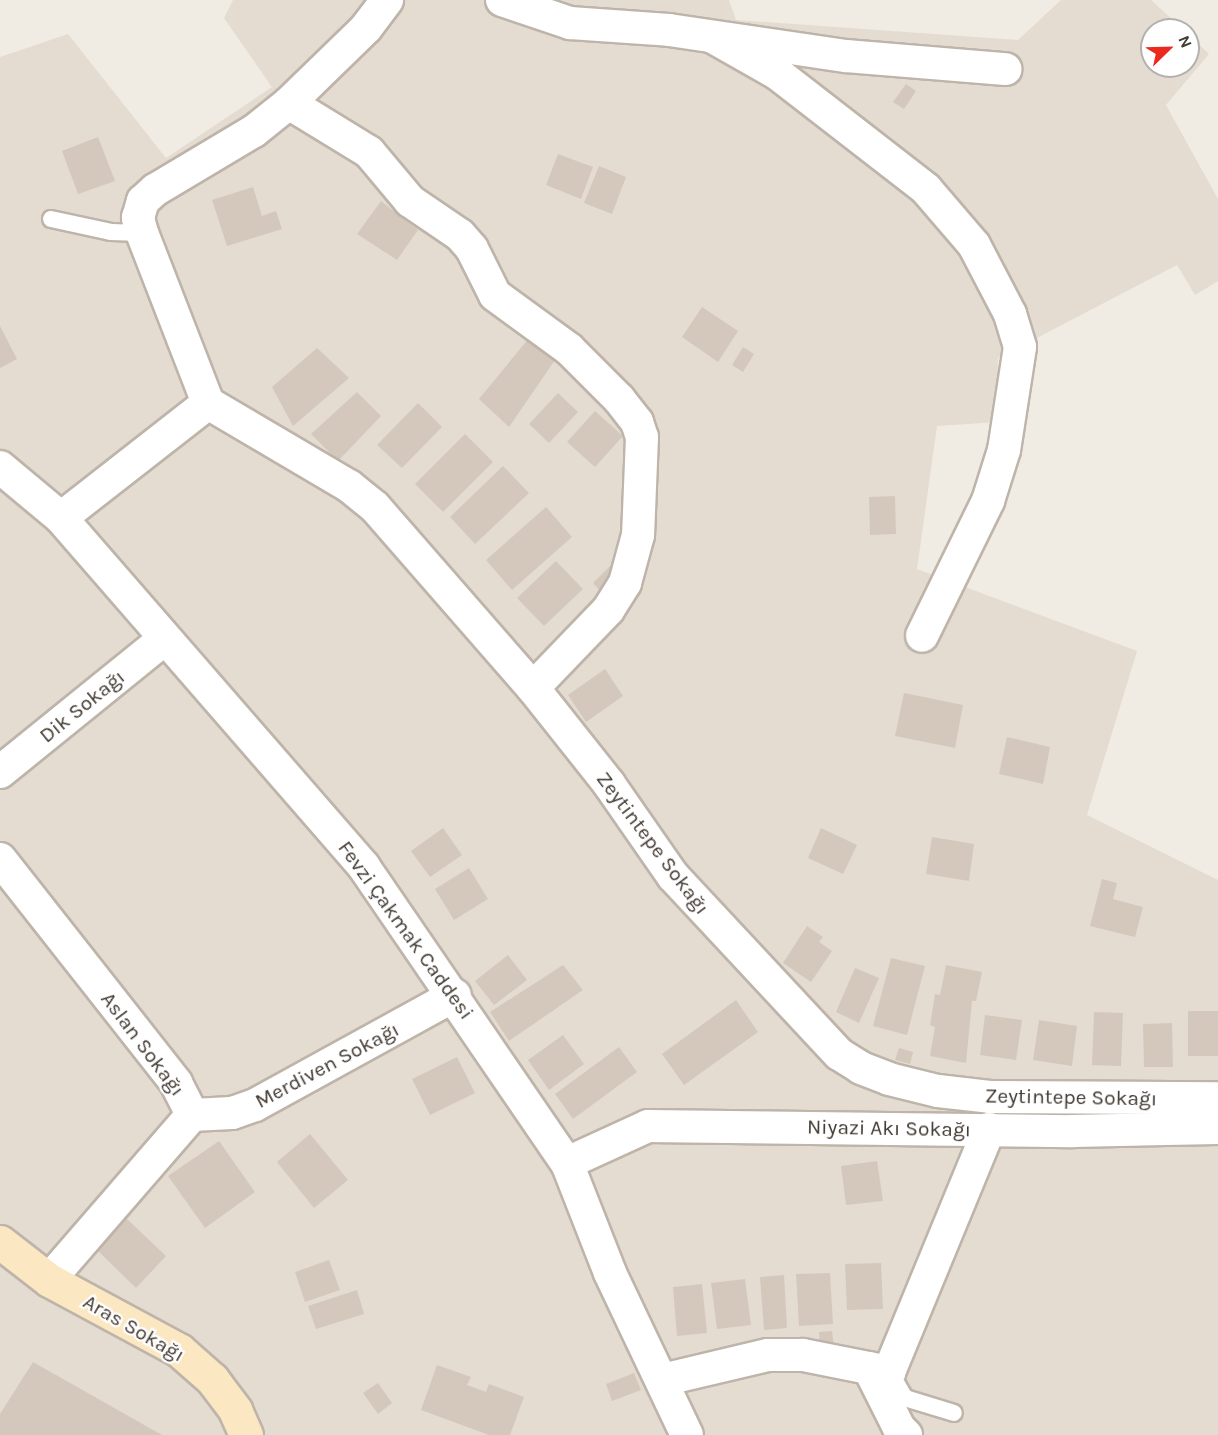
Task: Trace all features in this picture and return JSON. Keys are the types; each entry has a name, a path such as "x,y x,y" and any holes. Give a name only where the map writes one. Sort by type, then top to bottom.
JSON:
{"main road":[{"name":"Aras Sokağı","path":"0,1242 49,1280 179,1350 212,1379 235,1410 246,1435"}],"street":[{"path":"61,518 208,403 142,233 138,218 143,201 155,189 254,131 289,103 366,28 387,0"},
{"path":"502,0 570,23 713,37 846,56 1005,69"},
{"path":"713,37 778,74 926,189 974,245 1010,314 1020,347 1004,450 988,501 922,636"},
{"path":"289,103 369,152 410,201 460,235 472,249 495,295 569,349 620,399 637,422 642,436 638,535 625,583 608,610 533,688"},
{"name":"Zeytintepe Sokağı","path":"208,403 349,486 375,507 533,688 609,784 673,876 808,1024 861,1068 939,1091 990,1097 1218,1098"},
{"name":"Fevzi Çakmak Caddesi","path":"0,467 61,518 364,867 455,995 567,1163 610,1273 687,1435"},
{"name":"Dik Sokağı","path":"0,772 164,639"},
{"name":"Aslan Sokağı","path":"0,860 176,1083 192,1115 49,1280"},
{"name":"Merdiven Sokağı","path":"192,1115 232,1113 255,1105 455,995"},
{"name":"Niyazi Akı Sokağı","path":"567,1163 648,1126 1189,1131 1218,1128"},
{"path":"906,1435 899,1428 879,1370 989,1129"},
{"path":"662,1380 768,1355 803,1355 879,1370"}],"lane":[{"path":"51,219 111,232 142,233"},
{"path":"879,1370 905,1398 954,1413"}],"shaded area":[{"path":"233,0 729,0 736,20 1018,40 1061,0 1151,0 1171,18 1140,18 1140,78 1189,78 1166,105 1218,199 1218,281 1195,295 1177,265 998,358 997,422 937,426 917,569 1137,651 1087,815 1218,880 1218,1435 0,1435 0,57 68,34 166,158 272,87 224,18"},
{"path":"1200,45 1209,54 1200,65"}],"building":[{"path":"906,84 916,91 904,109 893,102"},
{"path":"98,137 115,181 78,194 62,151"},
{"path":"558,154 593,167 581,199 546,185"},
{"path":"599,166 626,177 612,214 584,203"},
{"path":"253,187 262,216 276,211 282,229 227,246 212,200"},
{"path":"381,201 418,230 397,260 357,234"},
{"path":"702,307 738,331 718,362 682,337"},
{"path":"0,326 17,359 0,368"},
{"path":"529,338 555,360 509,427 479,399"},
{"path":"743,347 754,354 743,372 732,365"},
{"path":"317,348 349,378 293,426 272,387"},
{"path":"357,392 381,416 338,461 311,434"},
{"path":"558,393 578,412 549,443 529,424"},
{"path":"418,403 442,427 402,468 377,445"},
{"path":"595,411 623,436 595,467 567,442"},
{"path":"465,434 493,462 443,512 415,484"},
{"path":"503,466 529,493 475,544 450,517"},
{"path":"895,496 896,534 870,535 869,497"},
{"path":"546,507 572,537 512,590 486,560"},
{"path":"556,561 583,589 544,626 517,598"},
{"path":"610,566 619,574 601,592 593,583"},
{"path":"605,669 623,696 586,722 568,695"},
{"path":"904,693 963,705 955,748 895,736"},
{"path":"1007,737 1050,747 1043,784 999,774"},
{"path":"443,828 462,855 430,877 411,851"},
{"path":"821,828 857,845 843,874 808,858"},
{"path":"932,837 974,844 969,881 926,874"},
{"path":"469,868 488,899 454,920 435,889"},
{"path":"1102,879 1117,883 1113,899 1143,907 1135,937 1090,926"},
{"path":"807,926 823,937 819,942 832,951 811,982 783,963"},
{"path":"508,955 527,980 494,1005 475,981"},
{"path":"891,958 925,966 907,1035 873,1026"},
{"path":"563,965 583,990 509,1041 490,1012"},
{"path":"946,965 982,972 976,1001 972,1001 966,1063 930,1056 935,1027 930,1025 935,994 940,995"},
{"path":"855,968 879,978 859,1023 836,1012"},
{"path":"736,1000 758,1032 684,1085 662,1054"},
{"path":"1188,1011 1218,1011 1218,1056 1188,1056"},
{"path":"1094,1012 1123,1013 1121,1066 1092,1065"},
{"path":"985,1015 1022,1020 1016,1060 980,1055"},
{"path":"1039,1020 1077,1026 1072,1066 1033,1060"},
{"path":"1172,1023 1173,1067 1144,1067 1143,1024"},
{"path":"563,1035 584,1064 549,1090 528,1060"},
{"path":"619,1047 637,1072 573,1119 555,1094"},
{"path":"899,1048 913,1052 910,1064 895,1060"},
{"path":"457,1057 475,1093 430,1115 412,1079"},
{"path":"310,1134 348,1180 314,1208 277,1162"},
{"path":"219,1141 255,1192 205,1228 168,1176"},
{"path":"877,1161 883,1201 846,1205 841,1166"},
{"path":"127,1219 166,1256 136,1288 97,1250"},
{"path":"329,1260 340,1290 305,1302 295,1272"},
{"path":"881,1263 883,1309 847,1310 845,1264"},
{"path":"830,1273 833,1324 799,1326 796,1274"},
{"path":"784,1275 787,1328 764,1330 760,1277"},
{"path":"745,1279 751,1325 717,1329 711,1283"},
{"path":"702,1284 707,1333 677,1336 673,1287"},
{"path":"357,1290 364,1314 316,1329 308,1306"},
{"path":"832,1331 834,1348 820,1349 819,1332"},
{"path":"33,1362 162,1435 0,1435 0,1414"},
{"path":"437,1365 471,1377 467,1385 486,1392 489,1384 524,1397 510,1435 489,1435 421,1410"},
{"path":"634,1373 641,1390 612,1401 606,1384"},
{"path":"378,1383 392,1403 378,1414 363,1393"}]}
